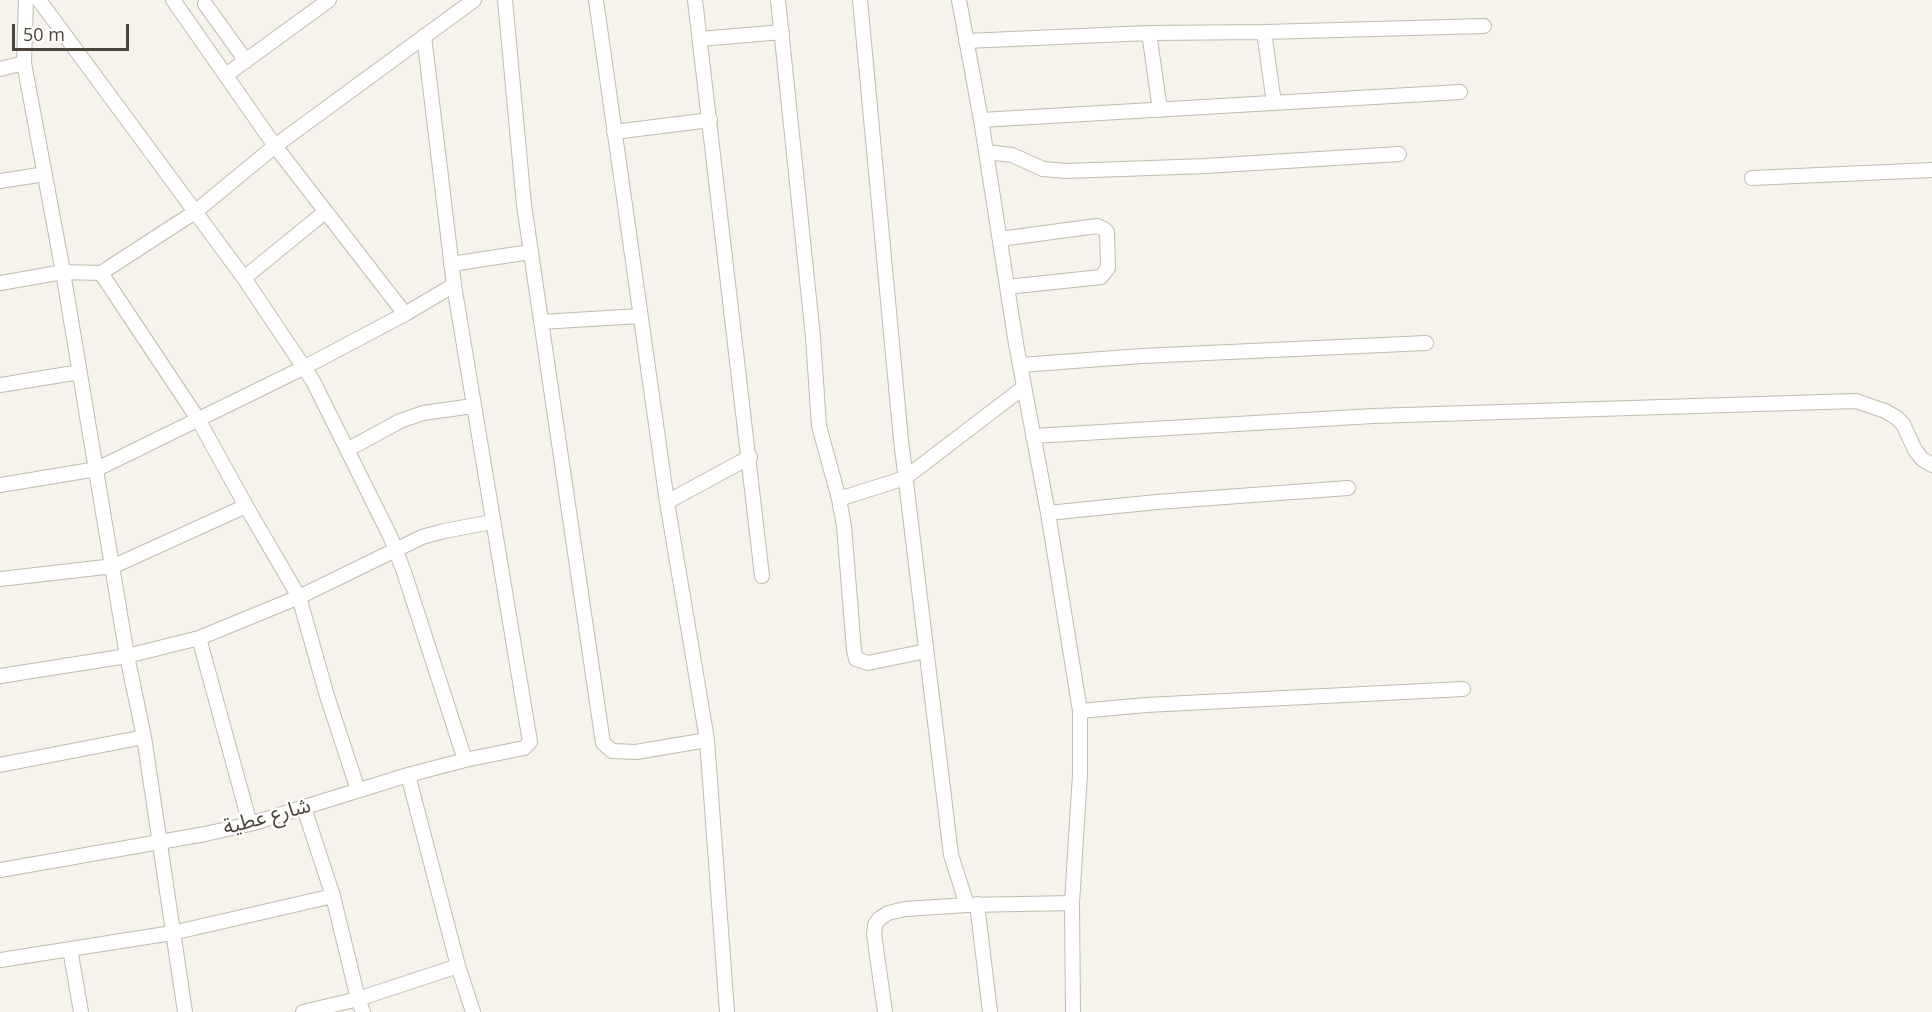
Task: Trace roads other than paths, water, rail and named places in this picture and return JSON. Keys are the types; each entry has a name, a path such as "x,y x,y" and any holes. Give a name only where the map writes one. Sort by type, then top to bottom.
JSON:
{"street":[{"path":"26,0 24,63 63,272 104,522 114,566 127,656 144,737 185,1012"},
{"path":"39,0 244,278 305,367 391,538 465,760"},
{"path":"173,0 275,146 405,314"},
{"path":"226,75 329,0"},
{"path":"0,283 63,272 101,273 195,212 275,146 474,0"},
{"path":"505,0 530,252 603,743 612,751 636,752 706,740"},
{"path":"596,0 666,502 706,740 727,1012"},
{"path":"695,0 750,457 762,576"},
{"path":"778,0 813,337 819,426 839,499 845,536 856,659 868,663 880,662 926,651"},
{"path":"860,0 905,478 951,855 957,878 972,904 990,1012"},
{"path":"959,0 1080,711 1080,774 1072,903 1073,1012"},
{"path":"206,4 246,61"},
{"path":"966,42 1149,33 1484,26"},
{"path":"700,39 782,32"},
{"path":"1264,32 1274,103"},
{"path":"1149,33 1160,110"},
{"path":"0,676 127,656 199,638 299,597 422,537 492,522 451,264 424,36"},
{"path":"0,69 24,63"},
{"path":"981,120 1460,92"},
{"path":"614,132 710,120"},
{"path":"986,152 1012,155 1043,169 1055,171 1206,166 1399,154"},
{"path":"1752,178 1932,170"},
{"path":"0,181 45,174"},
{"path":"244,278 325,212"},
{"path":"1000,239 1097,226 1107,232 1108,268 1101,277 1007,287"},
{"path":"451,264 530,252"},
{"path":"101,273 198,419 299,597 327,696 358,790"},
{"path":"0,485 97,469 305,367 454,285"},
{"path":"541,322 640,316"},
{"path":"1020,365 1142,356 1426,342"},
{"path":"0,386 80,372"},
{"path":"839,499 905,478 1024,387"},
{"path":"1034,436 1373,416 1856,401 1885,411 1897,418 1904,424 1915,450 1922,459 1932,465"},
{"path":"347,450 400,421 423,413 473,406"},
{"path":"666,502 750,457"},
{"path":"1048,513 1169,501 1348,488"},
{"path":"0,579 114,566 246,506"},
{"name":"شارع عطية","path":"0,870 250,824 408,775 528,746 531,735 492,522"},
{"path":"199,638 250,824"},
{"path":"1080,711 1146,705 1463,689"},
{"path":"0,765 144,737"},
{"path":"408,775 458,966 473,1012"},
{"path":"304,808 333,896 361,1005"},
{"path":"0,960 172,933 333,896"},
{"path":"885,1012 874,926 888,913 905,909 972,904 1072,903"},
{"path":"70,949 81,1012"},
{"path":"303,1012 361,1005 458,966"}]}
